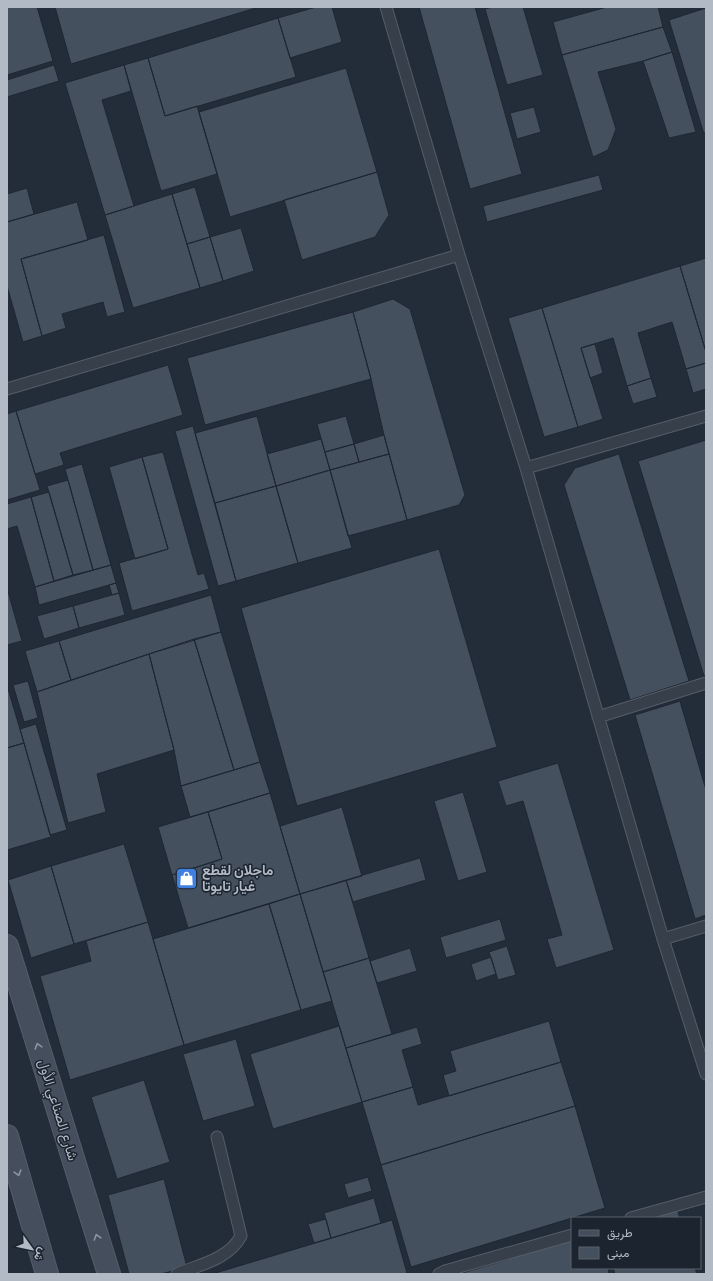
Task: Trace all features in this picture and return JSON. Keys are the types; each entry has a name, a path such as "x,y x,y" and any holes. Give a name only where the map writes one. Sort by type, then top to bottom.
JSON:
{"main road":[{"name":"شارع الصناعي الأول","path":"7,946 109,1274"},
{"path":"7,1136 48,1274"}],"lane":[{"path":"386,7 459,255 526,468 598,717 706,1074"},
{"path":"7,389 459,255"},
{"path":"526,468 706,416"},
{"path":"598,717 706,683"},
{"path":"664,939 706,926"},
{"path":"177,1274 225,1254 238,1243 241,1236 217,1137"},
{"path":"635,1217 706,1197"},
{"path":"439,1274 571,1235"}],"building":[{"path":"7,7 37,7 53,61 7,75"},
{"path":"55,7 259,7 71,64"},
{"path":"316,7 332,7 342,42 290,58 278,18"},
{"path":"419,7 475,7 522,174 470,189"},
{"path":"493,7 523,7 543,75 507,85 485,9"},
{"path":"607,7 658,7 663,27 562,55 553,22"},
{"path":"706,8 706,131 704,134 669,20"},
{"path":"278,18 296,77 165,116 148,58"},
{"path":"663,27 672,52 598,72 616,129 608,150 593,157 562,55"},
{"path":"672,52 696,132 669,138 643,61"},
{"path":"148,58 165,116 197,106 217,174 161,191 124,65"},
{"path":"54,65 59,81 7,97 7,80"},
{"path":"124,65 131,91 102,100 134,206 105,215 65,83"},
{"path":"346,68 377,172 230,217 199,112"},
{"path":"534,107 541,132 517,139 510,113"},
{"path":"377,172 389,215 375,237 302,260 284,200"},
{"path":"599,175 603,190 487,222 483,206"},
{"path":"195,187 210,237 187,244 172,194"},
{"path":"27,188 34,214 7,222 7,194"},
{"path":"172,194 200,288 133,308 105,215"},
{"path":"77,202 88,240 21,259 42,336 23,342 7,286 7,222"},
{"path":"241,228 254,271 223,281 210,237"},
{"path":"104,235 125,312 107,317 103,302 62,314 66,328 42,336 21,259"},
{"path":"210,237 223,281 200,288 187,244"},
{"path":"706,258 706,352 680,266"},
{"path":"680,266 706,352 706,363 686,369 672,322 638,333 651,378 627,386 613,338 581,348 603,419 578,427 542,308"},
{"path":"393,299 410,309 465,495 459,505 407,520 353,312"},
{"path":"542,308 578,427 544,437 508,318"},
{"path":"353,312 371,379 205,425 187,358"},
{"path":"595,344 603,373 590,378 581,348"},
{"path":"706,363 706,389 693,393 686,369"},
{"path":"168,365 183,415 60,453 64,465 35,474 16,411"},
{"path":"651,378 657,397 633,404 627,386"},
{"path":"16,411 40,490 7,500 7,414"},
{"path":"257,416 276,486 215,503 195,433"},
{"path":"346,416 354,444 325,452 317,424"},
{"path":"193,426 236,581 218,586 175,431"},
{"path":"384,435 389,454 359,462 354,444"},
{"path":"321,439 330,470 276,486 267,454"},
{"path":"706,440 706,675 704,676 638,461"},
{"path":"354,444 359,462 330,470 325,452"},
{"path":"163,452 198,575 204,573 209,589 132,611 119,563 168,549 142,457"},
{"path":"389,454 407,520 348,536 330,470"},
{"path":"619,454 689,681 630,700 564,485 575,468"},
{"path":"142,457 168,549 135,559 109,467"},
{"path":"82,464 111,565 93,570 65,469"},
{"path":"330,470 352,548 298,563 276,486"},
{"path":"68,480 93,570 73,575 47,486"},
{"path":"276,486 298,563 236,581 215,503"},
{"path":"49,492 73,575 54,581 31,497"},
{"path":"31,497 54,581 35,587 17,526 7,529 7,504"},
{"path":"439,549 497,747 297,806 241,608"},
{"path":"111,565 116,583 39,605 35,587"},
{"path":"116,583 119,593 112,595 109,585"},
{"path":"7,588 22,641 7,645"},
{"path":"119,593 125,615 79,628 73,606"},
{"path":"211,595 221,632 71,680 59,641"},
{"path":"73,606 79,628 44,639 37,616"},
{"path":"221,632 260,762 234,770 194,639"},
{"path":"194,639 234,770 181,786 174,750 149,654"},
{"path":"59,641 71,680 37,692 25,651"},
{"path":"149,654 174,750 97,774 106,812 68,823 37,692"},
{"path":"28,681 38,718 24,722 13,685"},
{"path":"7,685 24,743 7,748"},
{"path":"680,701 706,790 706,915 695,919 635,715"},
{"path":"36,724 67,830 50,835 20,729"},
{"path":"24,743 51,837 7,850 7,748"},
{"path":"260,762 270,793 190,817 181,786"},
{"path":"558,763 614,950 556,968 547,939 562,935 523,801 506,806 498,781"},
{"path":"463,792 487,872 458,881 434,801"},
{"path":"270,793 300,894 188,928 172,875 222,859 208,812"},
{"path":"342,807 362,876 300,894 280,826"},
{"path":"208,812 222,859 172,875 158,827"},
{"path":"124,844 148,922 74,944 51,866"},
{"path":"420,858 426,880 353,902 346,880"},
{"path":"51,866 74,944 31,958 8,880"},
{"path":"346,880 369,958 323,972 300,894"},
{"path":"300,894 332,1001 301,1010 269,904"},
{"path":"269,904 301,1010 184,1045 153,939"},
{"path":"500,919 506,940 446,958 440,937"},
{"path":"148,922 184,1045 70,1080 40,976 91,961 86,941"},
{"path":"507,946 516,975 498,980 489,952"},
{"path":"410,948 417,971 377,983 370,961"},
{"path":"491,957 496,974 476,981 471,964"},
{"path":"369,958 392,1034 346,1048 323,972"},
{"path":"549,1021 561,1062 449,1096 443,1075 456,1071 450,1051"},
{"path":"339,1026 362,1102 273,1129 250,1054"},
{"path":"417,1027 422,1044 402,1050 413,1087 362,1102 346,1048"},
{"path":"236,1039 255,1106 203,1121 183,1054"},
{"path":"561,1062 575,1106 381,1165 362,1102 413,1087 418,1105"},
{"path":"144,1080 170,1162 117,1179 91,1097"},
{"path":"575,1106 605,1208 571,1217 571,1218 411,1267 381,1165"},
{"path":"368,1177 372,1191 348,1198 344,1184"},
{"path":"164,1179 187,1267 161,1274 129,1274 108,1195"},
{"path":"374,1198 381,1223 331,1238 324,1213"},
{"path":"677,1209 680,1217 649,1217"},
{"path":"326,1219 331,1238 314,1243 308,1224"},
{"path":"392,1220 407,1273 212,1274"},
{"path":"571,1240 571,1269 608,1269 609,1274 459,1274"},
{"path":"613,1269 695,1269 697,1274 615,1274"}],"place":[{"name":"ماجلان لقطع غيار تايوتا","path":"186,878"}]}
